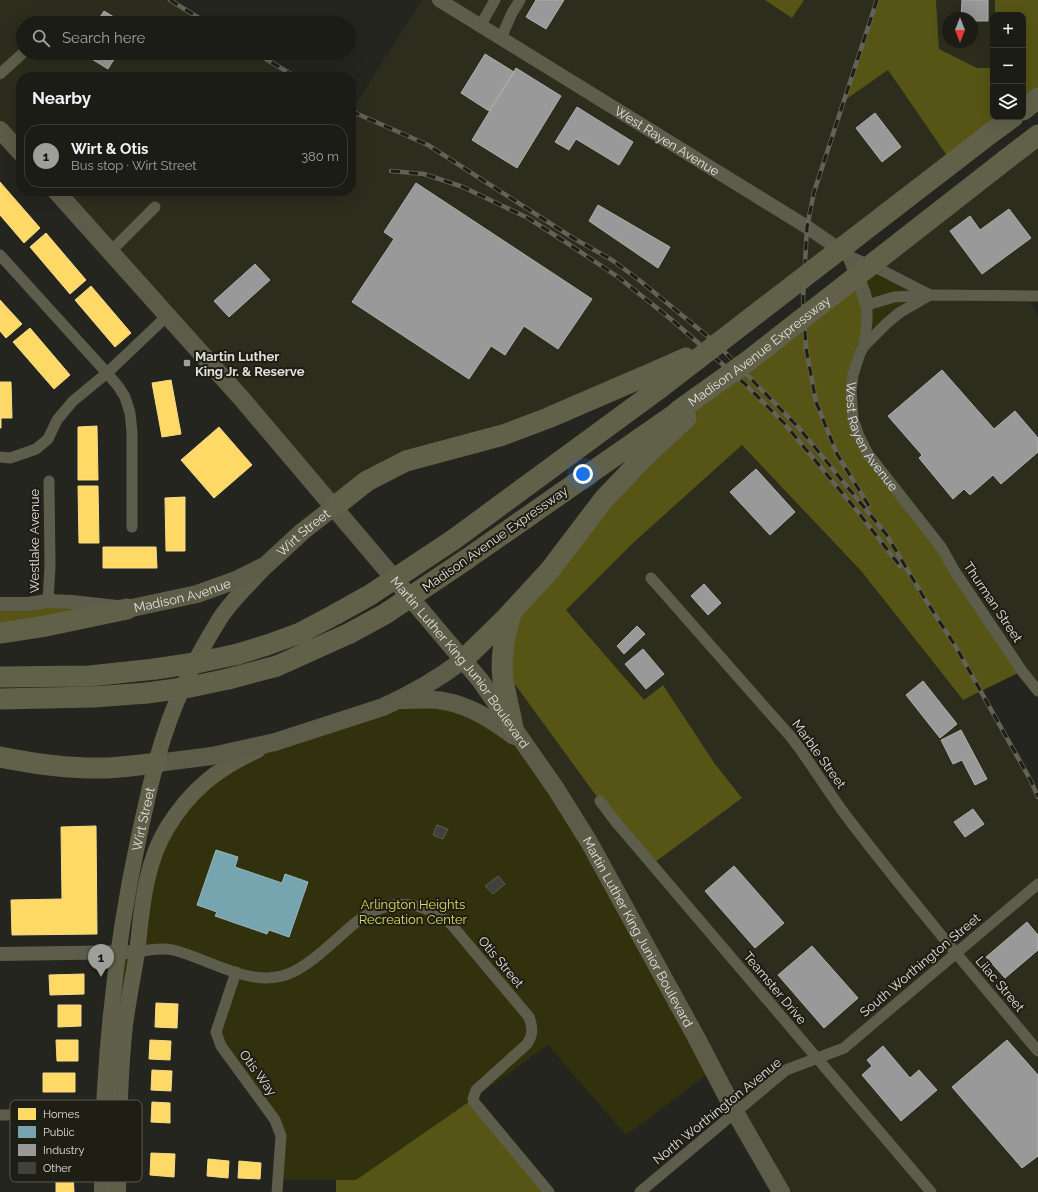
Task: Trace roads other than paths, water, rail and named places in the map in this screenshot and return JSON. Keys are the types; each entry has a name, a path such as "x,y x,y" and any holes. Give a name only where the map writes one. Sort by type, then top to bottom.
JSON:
{"highway":[{"path":"334,508 367,481 406,461 503,435 652,382 717,344 1028,105"},
{"name":"Madison Avenue Expressway","path":"0,699 93,697 147,693 190,687 228,679 277,666 350,633 385,614 682,415 748,361 1038,135"},
{"name":"Madison Avenue Expressway","path":"0,677 90,676 155,669 201,662 238,654 300,633 370,595 453,540 652,382"},
{"path":"463,660 550,570 604,499 682,415"},
{"path":"0,633 46,626 127,608"},
{"path":"511,612 504,644 502,662 503,679 518,736"},
{"path":"0,757 62,766 105,768 157,763"}],"main road":[{"path":"0,130 16,148"},
{"name":"Martin Luther King Junior Boulevard","path":"60,196 242,399 480,680 556,789 589,842 696,1037 735,1112 781,1192"},
{"name":"Wirt Street","path":"105,1100 110,1023 131,877 165,731 176,701 192,669 224,613 266,566 303,531 334,508"},
{"name":"Madison Avenue","path":"127,608 197,594 236,580 266,566"},
{"name":"Wirt Street","path":"120,1100 126,1025 137,952 141,911 150,865 167,828 182,805 204,782 226,766 276,742 400,700 442,676 463,660"},
{"path":"400,700 443,701 461,705 479,713 518,736"},
{"path":"157,763 212,756 276,742"},
{"name":"Wirt Street","path":"102,1182 102,1192"},
{"name":"Wirt Street","path":"118,1182 118,1192"}],"street":[{"name":"West Rayen Avenue","path":"439,0 807,227 849,256"},
{"path":"480,26 495,0"},
{"path":"501,38 512,13 520,0"},
{"path":"0,74 16,59"},
{"path":"110,252 155,207"},
{"path":"0,255 107,373 118,386 125,398 130,413 132,432 132,527"},
{"path":"849,256 883,271 930,295"},
{"path":"849,256 867,305 864,346"},
{"name":"West Rayen Avenue","path":"930,295 899,313 864,346 860,353 853,375 851,390 853,419 868,454 941,547"},
{"path":"867,305 894,297 930,295 1037,296"},
{"path":"0,457 10,458 36,449 48,439 57,420 73,400 107,373 167,316"},
{"name":"Westlake Avenue","path":"48,601 50,566 49,481"},
{"name":"Thurman Street","path":"941,547 954,570 1022,671 1038,691"},
{"name":"Marble Street","path":"651,578 804,754 849,820 956,952"},
{"name":"Madison Avenue","path":"0,604 28,604 48,601 90,603 127,608"},
{"name":"Teamster Drive","path":"600,801 614,822 931,1192"},
{"name":"South Worthington Street","path":"816,1058 844,1048 1038,884"},
{"name":"Otis Street","path":"137,952 172,950 246,976 261,978 280,976 300,968 364,916 386,906 400,904 417,906 438,914 450,924 529,1017 532,1026 531,1038 527,1044 476,1090 473,1099 548,1192"},
{"path":"0,954 137,952"},
{"name":"Lilac Street","path":"956,952 1038,1051"},
{"name":"Otis Way","path":"236,972 216,1032 221,1046 275,1120 281,1136 276,1192"},
{"name":"North Worthington Avenue","path":"640,1192 786,1070 816,1058"},
{"path":"0,1115 10,1115"}],"railway":[{"path":"170,0 196,16"},
{"path":"869,506 837,454 816,402 806,348 803,299 807,227 814,192 877,0"},
{"path":"268,60 288,72"},
{"path":"356,113 428,145 573,238 612,260 639,280 717,344 799,428 886,534 956,647 1031,781 1038,797"},
{"path":"391,171 424,174 463,187 528,218 618,277 672,320 745,384 784,423 858,512 900,566"}],"place":[{"name":"Martin Luther King Jr. & Reserve","path":"187,363"},
{"name":"Wirt & Otis","path":"101,977"}],"park label":[{"name":"Arlington Heights Recreation Center","path":"413,912"}]}
